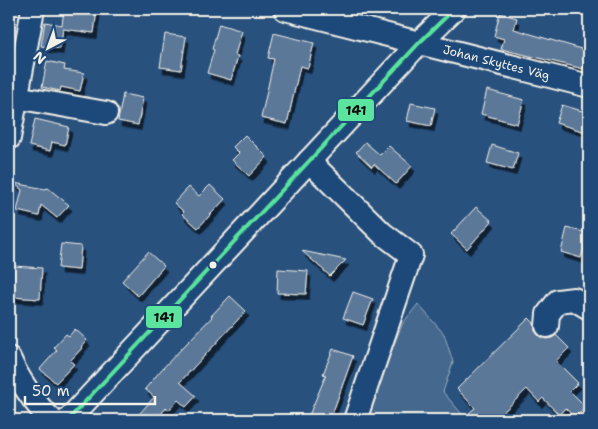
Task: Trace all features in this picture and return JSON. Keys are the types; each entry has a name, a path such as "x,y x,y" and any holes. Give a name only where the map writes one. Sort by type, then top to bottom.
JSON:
{"street":[{"path":"9,138 14,89 32,9"},
{"name":"Johan Skyttes Väg","path":"285,9 589,86"},
{"path":"68,420 419,43 454,9"},
{"path":"14,89 106,113"},
{"path":"310,161 382,233 411,256 356,420"},
{"path":"547,326 548,314 558,301 574,299 587,306"},
{"path":"9,358 14,370 44,414 52,420"}],"shaded area":[{"path":"418,304 444,334 453,362 443,392 467,420 364,420 378,381 403,323"}],"building":[{"path":"64,9 97,9 94,33 63,29 60,49 41,46 45,22 62,25"},
{"path":"500,13 517,18 514,29 588,51 584,69 501,49 504,39 494,36"},
{"path":"219,24 242,31 235,55 238,56 231,80 207,73"},
{"path":"274,33 314,43 308,68 300,66 287,124 261,118 274,59 268,58"},
{"path":"165,34 186,37 181,70 160,67"},
{"path":"47,61 65,65 64,70 84,73 80,91 61,87 60,91 42,87"},
{"path":"487,90 524,100 517,124 481,114"},
{"path":"123,94 143,98 138,125 118,121"},
{"path":"411,103 435,108 431,126 407,121"},
{"path":"562,105 589,113 589,133 556,123"},
{"path":"35,119 69,127 65,145 52,142 50,151 29,146"},
{"path":"245,135 267,157 249,176 232,160 239,153 233,147"},
{"path":"365,142 380,155 389,146 412,166 396,184 374,164 372,167 356,152"},
{"path":"492,145 518,153 513,170 487,163"},
{"path":"14,183 48,188 69,205 57,218 41,205 39,216 17,211 22,190"},
{"path":"210,185 225,199 198,228 182,214 184,212 174,203 189,187 199,196"},
{"path":"476,207 492,221 467,249 451,234"},
{"path":"567,228 588,233 581,258 561,252"},
{"path":"61,244 81,246 79,270 58,268"},
{"path":"302,251 346,260 330,276"},
{"path":"148,252 164,266 138,296 122,281"},
{"path":"14,266 42,268 40,299 12,297"},
{"path":"278,269 308,271 306,294 277,293"},
{"path":"353,292 373,299 363,325 343,318"},
{"path":"230,296 246,311 180,382 196,396 186,407 178,400 169,410 166,408 156,420 134,420 154,397 145,389"},
{"path":"529,318 534,323 535,331 539,336 546,339 556,335 569,348 556,361 578,383 570,391 586,407 575,418 565,408 559,415 543,398 539,402 527,389 495,420 476,420 469,413 475,408 457,389"},
{"path":"75,329 87,340 70,361 74,364 56,383 40,369 57,350 54,347 66,334 69,336"},
{"path":"333,349 353,356 330,420 307,420 326,375 323,374"}],"transit line":[{"name":"141","path":"68,420 419,43 454,9"}]}
